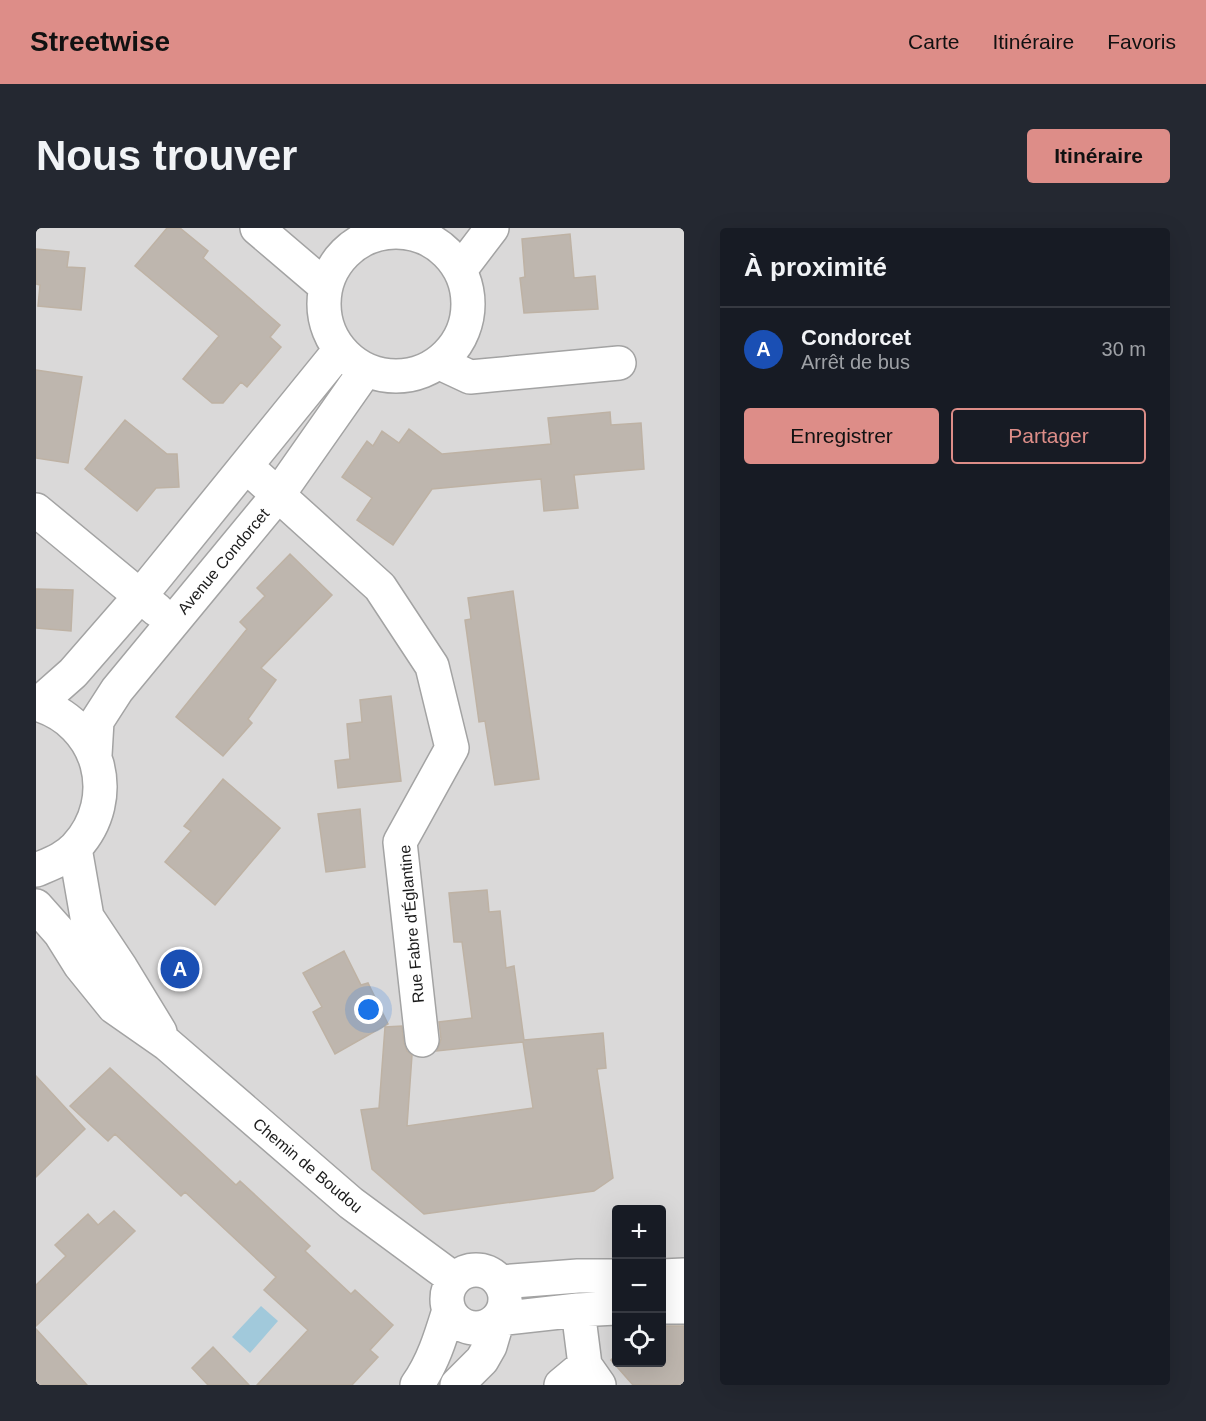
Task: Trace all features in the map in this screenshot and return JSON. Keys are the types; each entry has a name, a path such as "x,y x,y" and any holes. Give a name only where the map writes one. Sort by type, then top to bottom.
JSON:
{"street":[{"path":"257,228 325,286"},
{"path":"460,270 492,228"},
{"path":"404,232 440,235 444,250 460,270 468,293 467,318 457,344 440,363 424,372 399,377 365,371 339,351 330,336 323,312 325,286 337,261 356,243 379,234 404,232"},
{"path":"36,870 56,863 75,849 90,828 99,804 100,779 95,754 81,732 62,715 37,704 73,674 141,595 339,351"},
{"path":"440,363 470,377 620,363"},
{"name":"Avenue Condorcet","path":"95,754 97,721 117,690 278,495 365,371"},
{"name":"Rue Fabre d'Églantine","path":"246,466 380,587 432,666 452,748 400,842 422,1040"},
{"path":"36,510 172,623"},
{"name":"Chemin de Boudou","path":"75,849 87,917 167,1044"},
{"name":"Chemin de Boudou","path":"36,906 60,933 80,965 114,1007 167,1044 351,1203 451,1295"},
{"path":"417,1385 424,1376 442,1336 451,1295 461,1274 478,1270 494,1275 500,1282 506,1301 490,1346 482,1360 457,1385"},
{"path":"666,1276 684,1275"},
{"path":"500,1282 578,1276 612,1276"},
{"path":"451,1295 454,1319 471,1328 481,1328 498,1319 612,1308"},
{"path":"666,1307 684,1306"},
{"path":"578,1310 581,1378"}],"shaded area":[{"path":"36,228 684,228 684,1385 36,1385"}],"water":[{"path":"261,1306 278,1321 250,1353 232,1337"}],"building":[{"path":"167,228 180,228 208,251 203,258 280,325 270,337 281,347 247,387 241,382 223,403 212,403 183,379 219,336 135,266"},
{"path":"570,234 574,278 595,276 598,309 524,313 520,278 525,277 522,239"},
{"path":"36,249 69,252 67,267 85,268 81,310 38,306 40,285 36,284"},
{"path":"36,370 82,377 68,463 36,458"},
{"path":"610,412 611,425 641,423 644,469 574,475 578,508 544,511 541,479 432,489 393,545 357,520 372,498 342,477 367,441 373,446 382,431 399,443 409,429 442,454 551,444 548,418"},
{"path":"125,420 167,454 177,454 179,487 156,488 137,511 85,469"},
{"path":"290,554 332,595 261,668 276,680 248,719 252,723 223,756 176,717 247,629 240,622 265,596 257,588"},
{"path":"36,589 73,590 71,631 36,628"},
{"path":"513,591 539,779 495,785 485,721 479,722 465,620 471,619 468,598"},
{"path":"391,696 401,781 338,788 335,761 350,759 347,724 362,722 360,700"},
{"path":"223,779 280,828 215,905 165,862 191,831 184,826"},
{"path":"360,809 365,867 326,872 318,814"},
{"path":"487,890 489,912 500,911 506,968 514,966 524,1040 603,1033 606,1068 597,1069 613,1178 594,1191 424,1214 372,1169 361,1110 379,1108 385,1027 402,1026 404,1043 407,1051 412,1055 407,1126 533,1108 523,1042 437,1051 441,1039 439,1022 472,1018 462,942 454,942 449,893"},
{"path":"344,951 361,985 368,983 388,1024 335,1054 313,1012 322,1007 303,973"},
{"path":"110,1068 236,1185 240,1181 310,1246 305,1251 351,1294 355,1290 393,1325 370,1350 378,1357 352,1385 257,1385 308,1330 264,1290 276,1277 185,1192 181,1196 115,1134 108,1141 70,1106"},
{"path":"36,1076 85,1129 36,1177"},
{"path":"114,1211 135,1231 36,1326 36,1285 66,1256 55,1245 88,1214 98,1225"},
{"path":"666,1326 684,1326 684,1385 633,1385 617,1367 666,1367"},
{"path":"36,1329 87,1385 36,1385"},
{"path":"213,1347 249,1385 208,1385 192,1368"}],"place":[{"name":"Condorcet","path":"180,969"}]}
